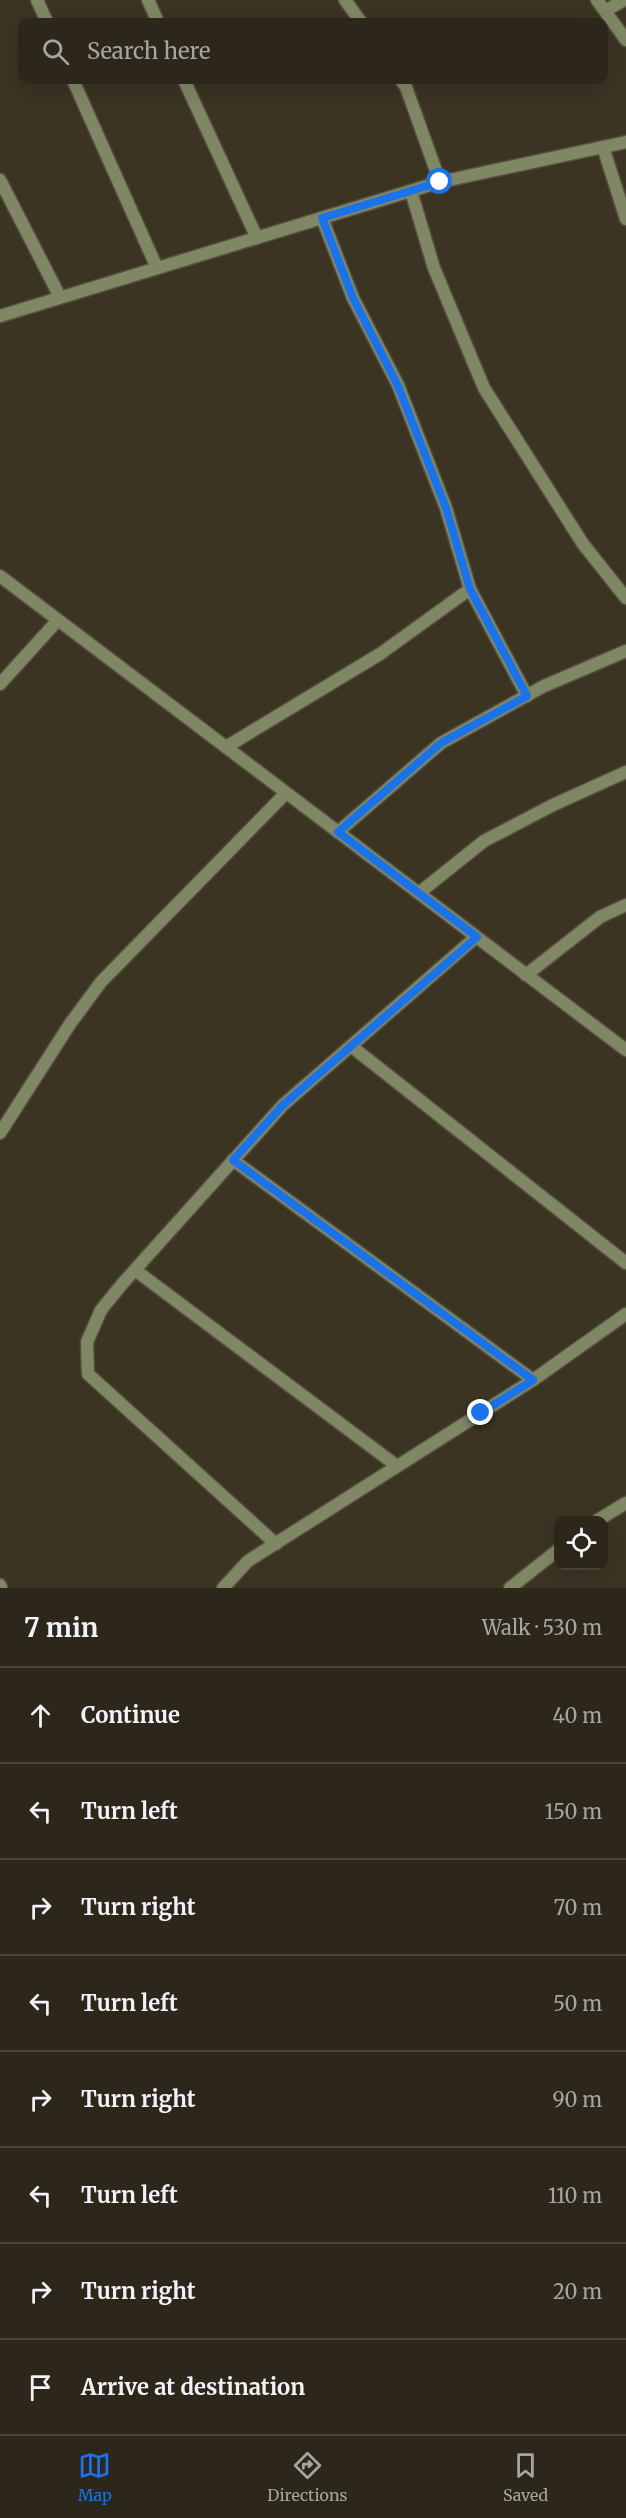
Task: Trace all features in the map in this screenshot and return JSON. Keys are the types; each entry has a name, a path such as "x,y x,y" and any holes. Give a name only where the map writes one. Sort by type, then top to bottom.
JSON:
{"street":[{"path":"37,0 45,18"},
{"path":"148,0 156,18"},
{"path":"345,0 358,18"},
{"path":"597,0 626,40"},
{"path":"605,11 624,0"},
{"path":"75,84 157,268"},
{"path":"186,84 257,238"},
{"path":"404,84 440,182"},
{"path":"0,316 440,182 626,142"},
{"path":"603,147 626,219"},
{"path":"0,180 60,297"},
{"path":"411,191 434,268 484,388 583,544 626,598"},
{"path":"322,218 353,298 398,386 446,508 470,589 527,696"},
{"path":"0,576 626,1050"},
{"path":"226,747 380,654 470,589"},
{"path":"0,684 58,620"},
{"path":"338,832 441,743 544,686 626,651"},
{"path":"419,894 484,841 553,805 626,772"},
{"path":"0,1133 70,1024 101,982 286,793"},
{"path":"526,975 600,917 626,905"},
{"path":"276,1544 88,1374 87,1342 101,1310 283,1105 477,937"},
{"path":"351,1046 626,1263"},
{"path":"233,1160 533,1380"},
{"path":"135,1270 397,1466"},
{"path":"223,1588 248,1561 533,1380 626,1314"},
{"path":"604,1516 626,1503"},
{"path":"510,1588 554,1553"}],"route":[{"path":"440,182 322,218 353,298 398,386 446,508 470,589 527,696 441,743 338,832 477,937 283,1105 233,1160 533,1380 481,1413"}]}
